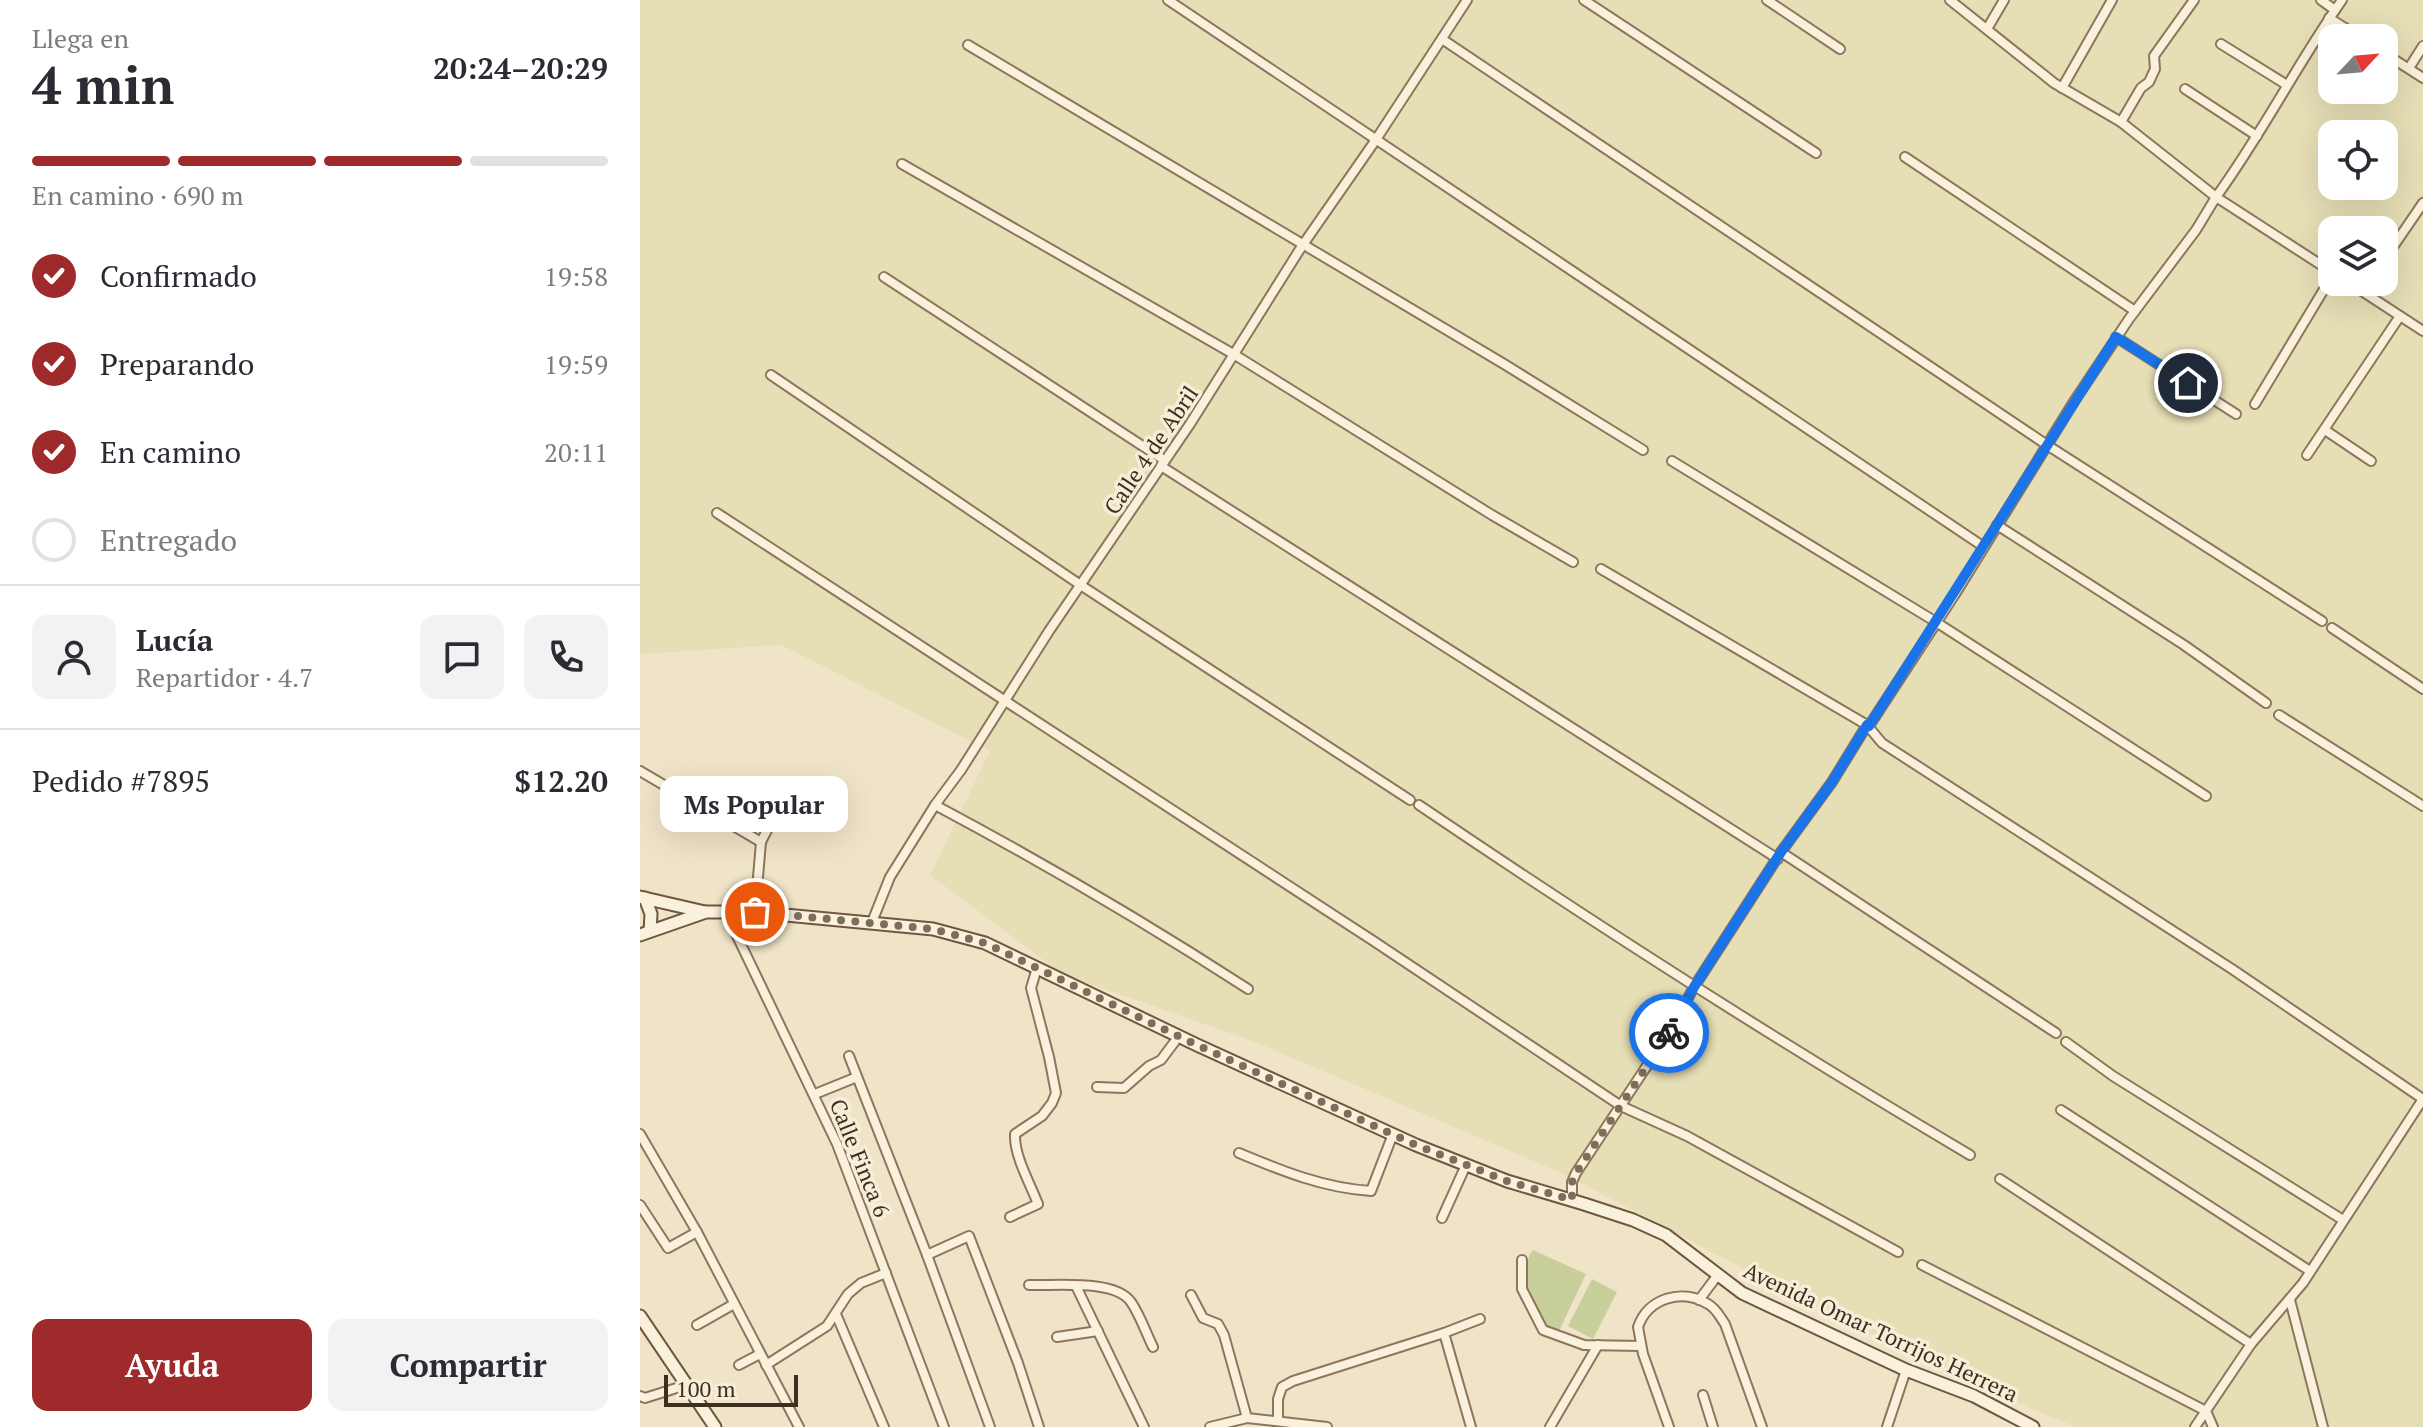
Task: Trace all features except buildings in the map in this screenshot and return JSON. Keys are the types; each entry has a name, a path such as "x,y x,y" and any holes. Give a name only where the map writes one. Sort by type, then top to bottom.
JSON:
{"street":[{"path":"1168,0 1984,547"},
{"name":"Calle 4 de Abril","path":"872,922 890,877 935,805 1467,0"},
{"path":"1584,0 1816,153"},
{"path":"1767,0 1840,49"},
{"path":"1950,0 2062,88 2121,122 2216,197 2318,265"},
{"path":"1987,29 2004,0"},
{"path":"2062,88 2112,0"},
{"path":"2121,122 2141,88 2149,82 2155,69 2154,56 2194,0"},
{"path":"2321,0 2344,24"},
{"path":"1572,1200 1572,1182 1576,1173 1670,1031 1694,987 1869,726 2116,337 2245,158 2287,85 2342,0"},
{"path":"1442,39 2047,445 2322,621"},
{"path":"2221,44 2287,85"},
{"path":"968,45 1643,450"},
{"path":"2409,68 2423,46"},
{"path":"2398,61 2423,78"},
{"path":"2185,89 2257,136"},
{"path":"1905,157 2135,311"},
{"path":"902,164 1235,355 1573,562"},
{"path":"2398,240 2423,203"},
{"path":"884,277 1163,463 2056,1033"},
{"path":"2255,404 2319,296"},
{"path":"2369,296 2423,331"},
{"path":"2307,455 2400,316"},
{"path":"2116,337 2236,414"},
{"path":"771,375 1082,586 1694,987 1832,1074 1970,1155"},
{"path":"2325,430 2371,461"},
{"path":"1672,461 1936,622 2206,796"},
{"path":"717,513 1621,1106 1687,1136 1898,1252"},
{"path":"1997,525 2184,645 2266,703"},
{"path":"1601,569 1867,725 1882,743 2232,969 2423,1099 2290,1300 2251,1344 2195,1427"},
{"path":"2332,628 2423,689"},
{"path":"2279,715 2423,806"},
{"path":"640,771 761,842"},
{"path":"755,912 761,842 783,799"},
{"path":"935,805 1045,864 1152,927 1248,989"},
{"path":"643,898 706,912"},
{"path":"643,898 651,914 645,933"},
{"name":"Avenida Omar Torrijos Herrera","path":"645,933 706,912 725,911 933,929 985,943 1393,1134 1507,1181 1633,1220 1666,1235 1742,1293 1906,1370 1974,1396 2033,1427"},
{"name":"Calle Finca 6","path":"725,911 837,1144 944,1427"},
{"path":"1010,1217 1038,1205 1019,1155 1015,1134 1042,1116 1056,1093 1031,988 1037,968"},
{"path":"1097,1087 1124,1088 1149,1066 1161,1060 1179,1036"},
{"path":"2066,1042 2113,1076 2343,1220"},
{"path":"849,1056 990,1427"},
{"path":"815,1094 857,1077"},
{"path":"2061,1110 2310,1271"},
{"path":"640,1134 697,1232 799,1427"},
{"path":"1239,1153 1294,1176 1352,1190 1371,1191 1393,1134"},
{"path":"1442,1218 1466,1165"},
{"path":"2000,1179 2251,1344"},
{"path":"640,1205 668,1248 697,1232"},
{"path":"927,1255 969,1236 1039,1427"},
{"path":"1522,1260 1522,1289 1543,1330 1584,1345 1641,1346"},
{"path":"1922,1265 2206,1411 2213,1427"},
{"path":"766,1365 827,1326 848,1294 861,1283 886,1273"},
{"path":"1699,1300 1717,1276"},
{"path":"1029,1285 1105,1287 1120,1291 1132,1303 1153,1347"},
{"path":"1076,1286 1144,1427"},
{"path":"1191,1295 1203,1318 1218,1324 1224,1335 1247,1418"},
{"path":"1669,1427 1641,1346 1638,1327 1647,1311 1673,1296 1711,1305 1725,1324 1762,1427"},
{"path":"2290,1300 2323,1427"},
{"path":"697,1325 734,1304"},
{"path":"836,1314 884,1427"},
{"path":"640,1316 715,1427"},
{"path":"1278,1420 1278,1399 1282,1387 1293,1381 1480,1319"},
{"path":"1057,1337 1098,1331"},
{"path":"1444,1333 1471,1427"},
{"path":"1550,1427 1598,1345"},
{"path":"739,1365 760,1354"},
{"path":"1887,1427 1906,1370"},
{"path":"640,1396 645,1398 686,1385"},
{"path":"1703,1395 1713,1427"},
{"path":"1210,1427 1247,1418 1327,1427"}],"shaded area":[{"path":"640,0 2423,0 2423,1427 2076,1427 1808,1303 1564,1174 1255,1042 1062,974 930,875 990,751 781,645 640,654"}],"green space":[{"path":"1533,1250 1586,1274 1559,1331 1542,1322 1529,1298 1526,1266"},
{"path":"1592,1279 1617,1292 1593,1339 1568,1326"}],"way so far":[{"path":"755,912 933,929 985,943 1416,1145 1507,1181 1572,1200 1572,1182 1576,1173 1669,1033"}],"place":[{"name":"Ms Popular","path":"755,912"}],"route":[{"path":"1669,1033 1694,987 1955,594 2116,337 2188,383"}]}
